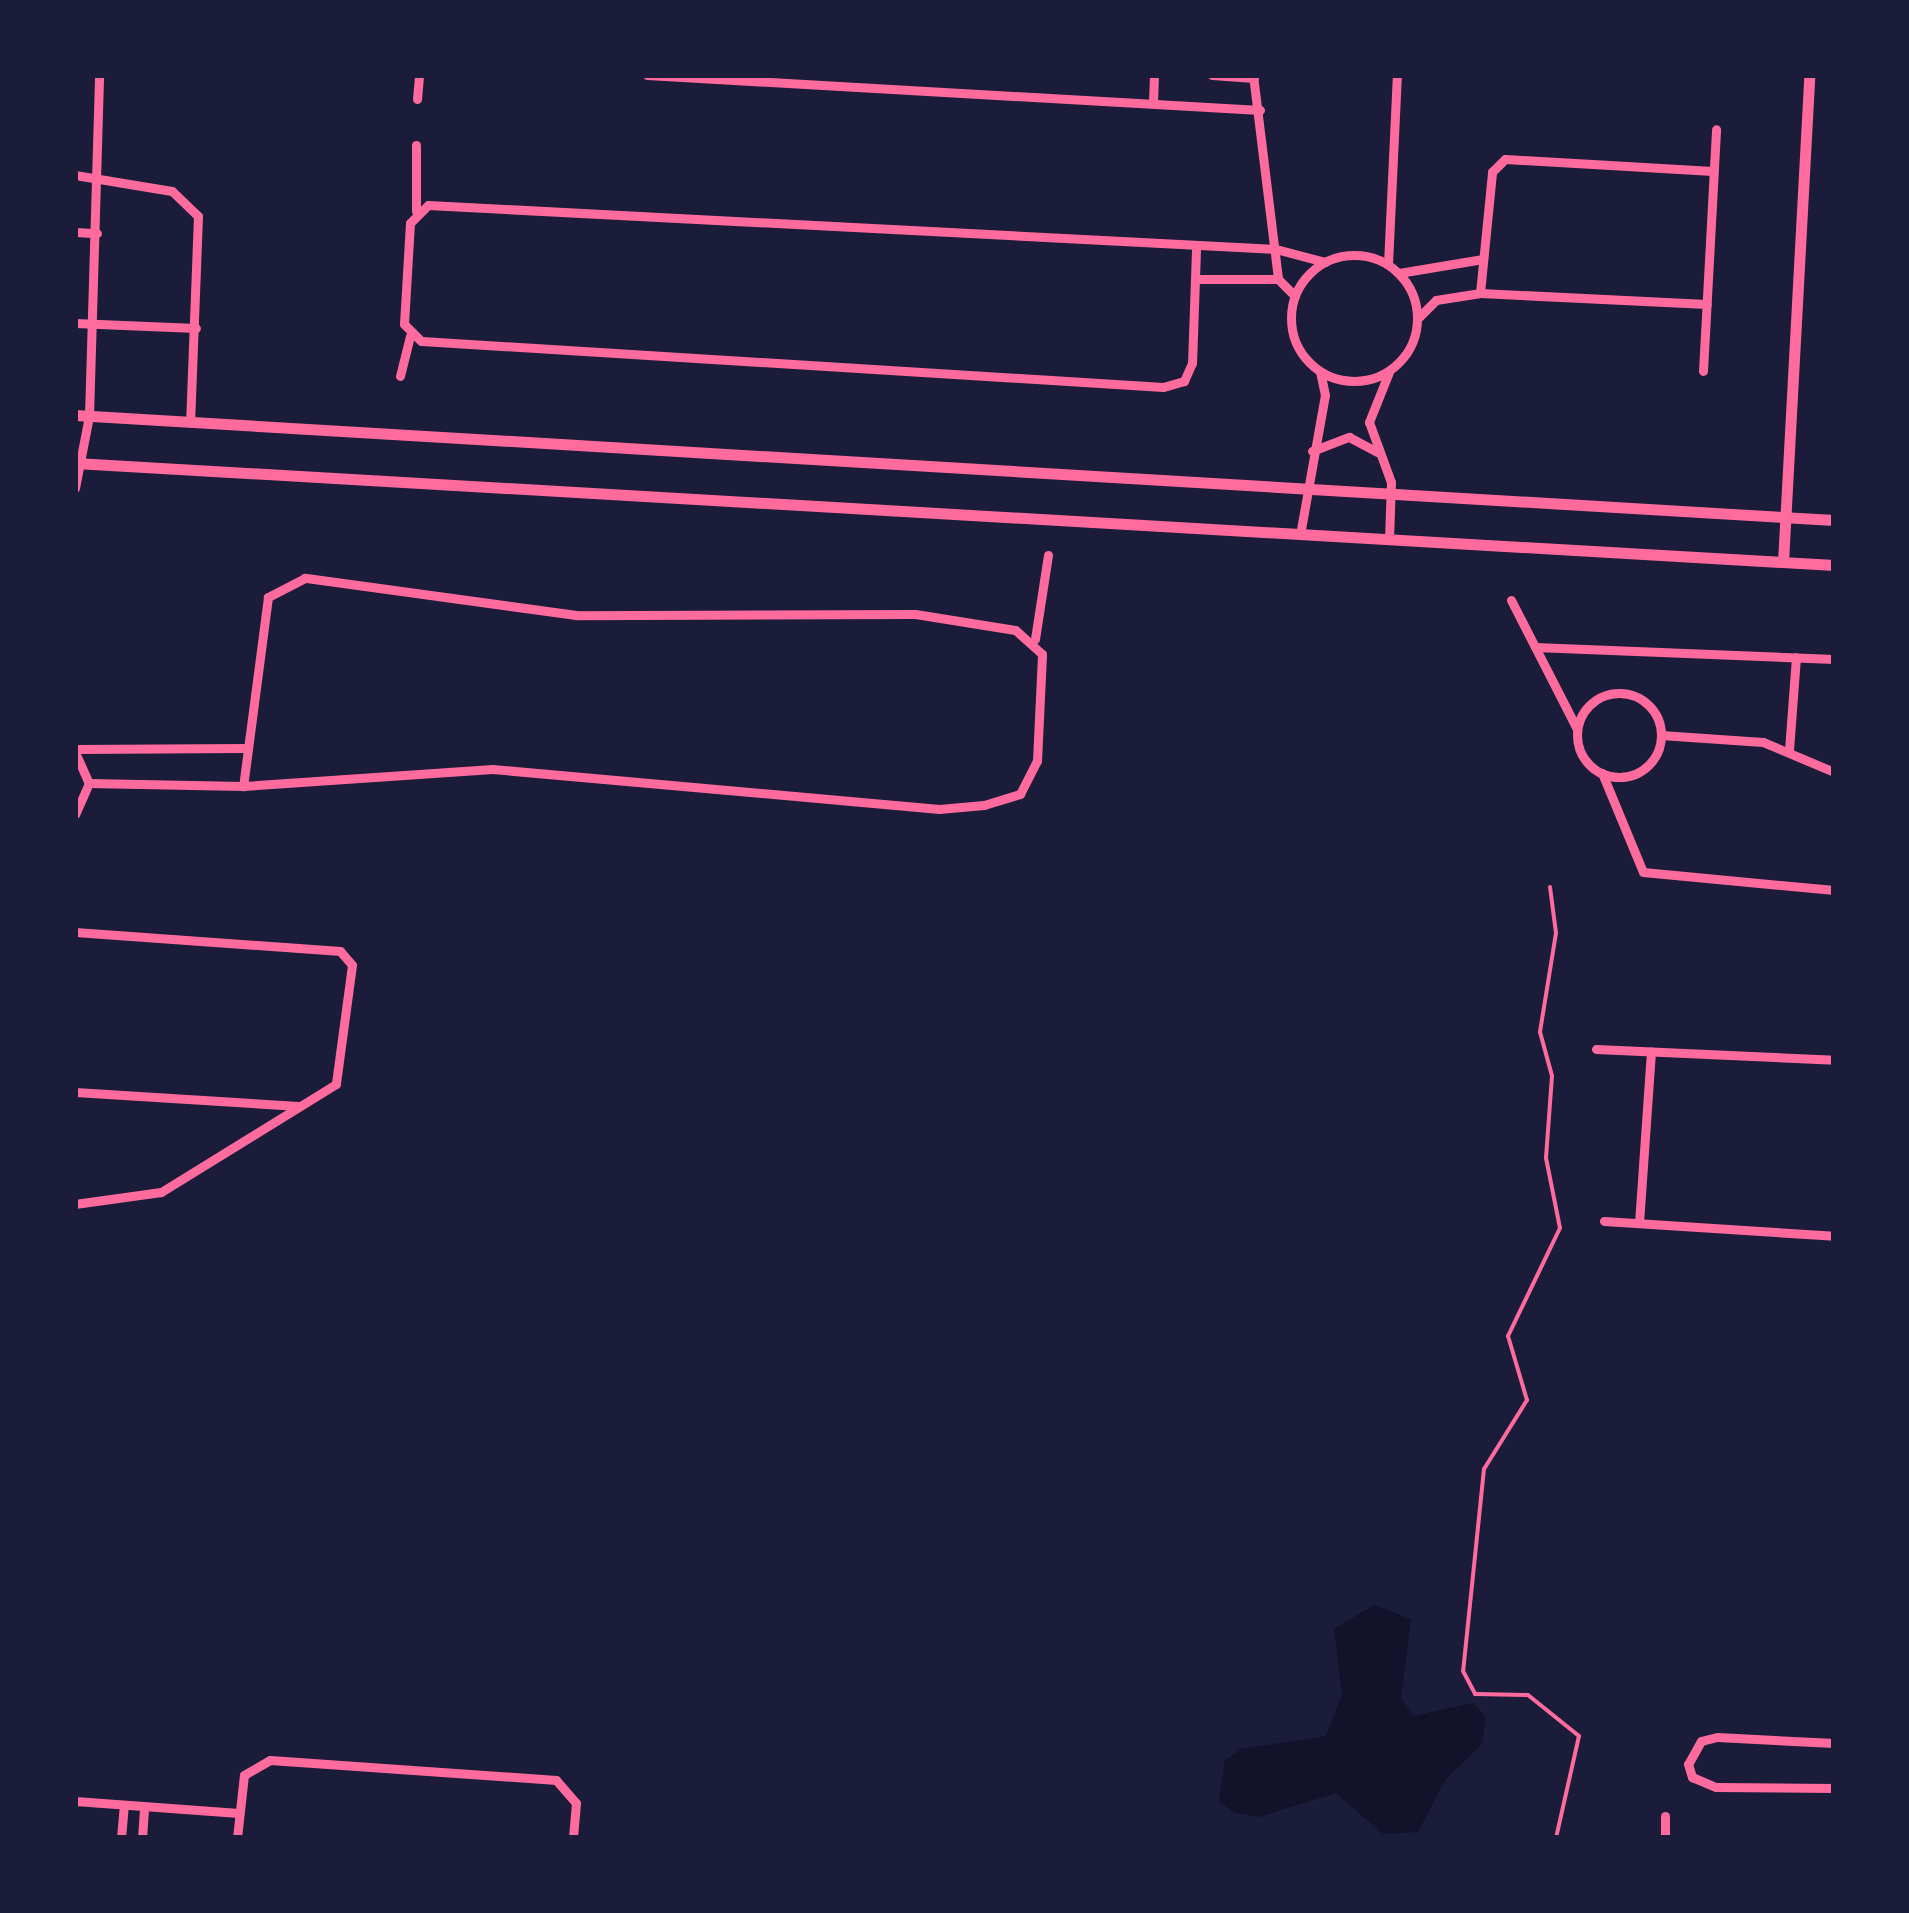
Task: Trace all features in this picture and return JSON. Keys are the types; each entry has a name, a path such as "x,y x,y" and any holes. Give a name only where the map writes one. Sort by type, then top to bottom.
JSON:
{"street":[{"path":"75,488 89,416 98,233 98,75"},
{"path":"417,99 419,75"},
{"path":"647,75 1260,110"},
{"path":"1154,75 1154,104"},
{"path":"1212,75 1254,76 1278,279 1295,296"},
{"path":"1388,264 1397,75"},
{"path":"1782,562 1809,75"},
{"path":"1703,370 1716,129"},
{"path":"400,376 410,336 416,144"},
{"path":"1480,293 1492,172 1504,159 1714,171"},
{"path":"75,174 98,176 190,200 198,216 190,422"},
{"path":"416,212 428,205 1196,250 1276,249 1324,262 1356,254 1388,264 1400,273 1418,317"},
{"path":"75,232 98,233"},
{"path":"410,336 1163,387 1184,381 1192,362 1196,250"},
{"path":"1400,273 1482,259"},
{"path":"1300,536 1303,492 1325,395 1318,370 1294,338 1295,296 1324,262"},
{"path":"1196,279 1278,279"},
{"path":"1390,539 1393,495 1380,453 1372,400 1390,370 1410,348 1418,317 1436,300 1480,293 1706,304"},
{"path":"75,323 196,328"},
{"path":"1318,370 1357,381 1390,370"},
{"path":"75,415 1303,492 1834,520"},
{"path":"1312,450 1348,437 1380,453"},
{"path":"79,463 1834,565"},
{"path":"89,783 243,786 492,770 939,810 984,805 1020,794 1037,761 1042,654 1035,639 1048,555"},
{"path":"243,786 268,597 306,578 576,615 915,614 1035,639"},
{"path":"1511,600 1577,728 1582,756 1602,773 1643,872 1834,890"},
{"path":"1534,647 1834,660"},
{"path":"1790,750 1796,657"},
{"path":"1577,728 1590,704 1615,693 1642,700 1660,736"},
{"path":"1660,736 1790,750 1834,772"},
{"path":"1602,773 1642,770 1660,736"},
{"path":"75,814 89,783 75,750 246,748"},
{"path":"75,932 348,956 343,1070 302,1106 161,1192 75,1204"},
{"path":"1596,1048 1834,1060"},
{"path":"1638,1223 1651,1051"},
{"path":"75,1092 302,1106"},
{"path":"1604,1221 1834,1236"},
{"path":"1834,1743 1717,1737 1701,1741 1688,1764 1692,1777 1716,1787 1834,1788"},
{"path":"238,1838 244,1775 270,1760 556,1780 576,1803 573,1838"},
{"path":"75,1800 239,1813"},
{"path":"122,1838 124,1805"},
{"path":"142,1838 144,1806"},
{"path":"1665,1838 1666,1816"}],"path":[{"path":"1550,887 1556,932 1540,1032 1552,1076 1546,1158 1560,1228 1508,1336 1527,1400 1484,1469 1463,1671 1475,1694 1528,1695 1579,1736 1556,1838"}],"shaded area":[{"path":"1374,1605 1411,1619 1401,1698 1413,1716 1473,1703 1486,1718 1482,1744 1445,1780 1418,1832 1383,1834 1336,1793 1259,1817 1234,1813 1219,1800 1225,1760 1241,1749 1326,1736 1342,1695 1334,1629"}]}
